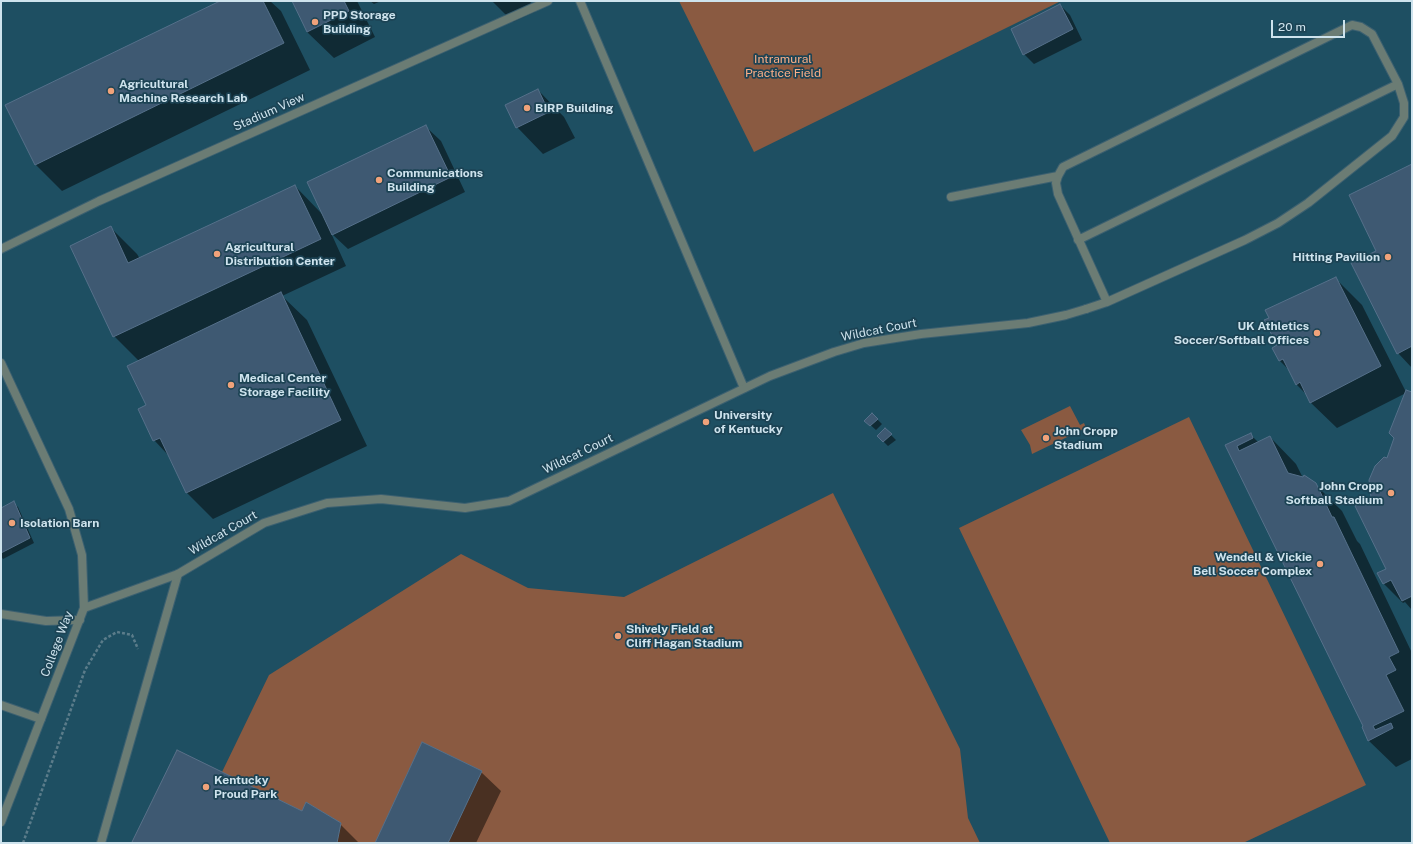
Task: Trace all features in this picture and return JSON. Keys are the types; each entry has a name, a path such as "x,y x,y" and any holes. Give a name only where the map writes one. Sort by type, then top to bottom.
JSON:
{"street":[{"name":"Stadium View","path":"1,249 99,201 548,1"},
{"path":"580,1 744,388"},
{"name":"Wildcat Court","path":"84,608 178,574 264,523 326,503 382,499 466,508 510,501 770,376 834,352 864,343 921,334 1028,323 1066,315 1107,302 1245,240 1278,223 1308,203 1392,136 1404,117 1404,104 1398,84 1372,34 1361,27 1352,25 1064,167 1058,176"},
{"path":"1078,240 1398,84"},
{"path":"951,198 1058,176 1056,183 1058,194 1107,302"},
{"name":"College Way","path":"1,364 69,509 82,555 84,608 1,822"},
{"path":"101,843 178,574"},
{"path":"1,614 46,621 80,620"},
{"path":"1,704 42,719"}],"path":[{"path":"23,843 85,670 103,640 117,632 132,635 139,650"}],"shaded area":[{"name":"University of Kentucky","path":"1,1 1412,1 1412,843 1,843"}],"green space":[{"name":"Intramural Practice Field","path":"679,1 1061,1 754,152"},
{"name":"John Cropp Stadium","path":"1070,406 1080,425 1084,423 1086,428 1032,454 1030,445 1021,430"},
{"path":"1189,417 1366,785 1243,843 1110,843 959,528"},
{"name":"Shively Field at Cliff Hagan Stadium","path":"833,493 960,749 968,818 980,843 132,842 177,750 222,772 269,675 461,554 528,588 624,597"}],"building":[{"name":"Agricultural Machine Research Lab","path":"220,1 263,1 284,43 35,165 5,105"},
{"name":"PPD Storage Building","path":"292,1 344,1 349,11 307,32"},
{"path":"1060,4 1073,29 1023,55 1011,29"},
{"name":"BIRP Building","path":"538,89 549,112 516,128 505,105"},
{"name":"Communications Building","path":"426,125 451,177 332,235 307,182"},
{"name":"Hitting Pavilion","path":"1412,164 1412,346 1397,354 1351,263 1376,251 1349,195"},
{"name":"Agricultural Distribution Center","path":"295,185 321,239 113,337 70,246 111,226 128,263"},
{"name":"UK Athletics Soccer/Softball Offices","path":"1336,277 1381,366 1310,403 1300,382 1296,385 1283,359 1279,361 1272,348 1277,345 1264,320 1269,318 1265,310"},
{"name":"Medical Center Storage Facility","path":"281,292 341,420 186,493 160,438 153,441 138,409 146,405 127,366"},
{"name":"John Cropp Softball Stadium","path":"1406,390 1412,392 1412,596 1402,601 1391,580 1383,584 1377,573 1386,569 1355,506 1371,497 1369,480 1375,466 1384,457 1387,458 1394,438 1389,433"},
{"path":"872,413 878,419 870,426 864,421"},
{"path":"885,428 892,434 883,442 877,436"},
{"name":"Wendell & Vickie Bell Soccer Complex","path":"1251,433 1253,438 1237,446 1239,451 1270,436 1288,473 1303,477 1304,475 1316,483 1399,652 1389,657 1396,670 1386,675 1404,711 1373,726 1375,730 1391,723 1393,728 1368,741 1362,727 1363,726 1225,445"},
{"name":"Isolation Barn","path":"14,501 30,538 1,553 1,508"},
{"path":"422,742 482,771 448,843 375,843"},
{"name":"Kentucky Proud Park","path":"177,750 302,811 306,802 341,823 337,843 132,842"}],"place":[{"name":"PPD Storage Building","path":"315,22"},
{"name":"Agricultural Machine Research Lab","path":"111,91"},
{"name":"BIRP Building","path":"527,108"},
{"name":"Communications Building","path":"379,180"},
{"name":"Agricultural Distribution Center","path":"217,254"},
{"name":"Hitting Pavilion","path":"1388,257"},
{"name":"UK Athletics Soccer/Softball Offices","path":"1317,333"},
{"name":"Medical Center Storage Facility","path":"231,385"},
{"name":"University of Kentucky","path":"706,422"},
{"name":"John Cropp Stadium","path":"1046,438"},
{"name":"John Cropp Softball Stadium","path":"1391,493"},
{"name":"Isolation Barn","path":"12,523"},
{"name":"Wendell & Vickie Bell Soccer Complex","path":"1320,564"},
{"name":"Shively Field at Cliff Hagan Stadium","path":"618,636"},
{"name":"Kentucky Proud Park","path":"206,787"}]}
